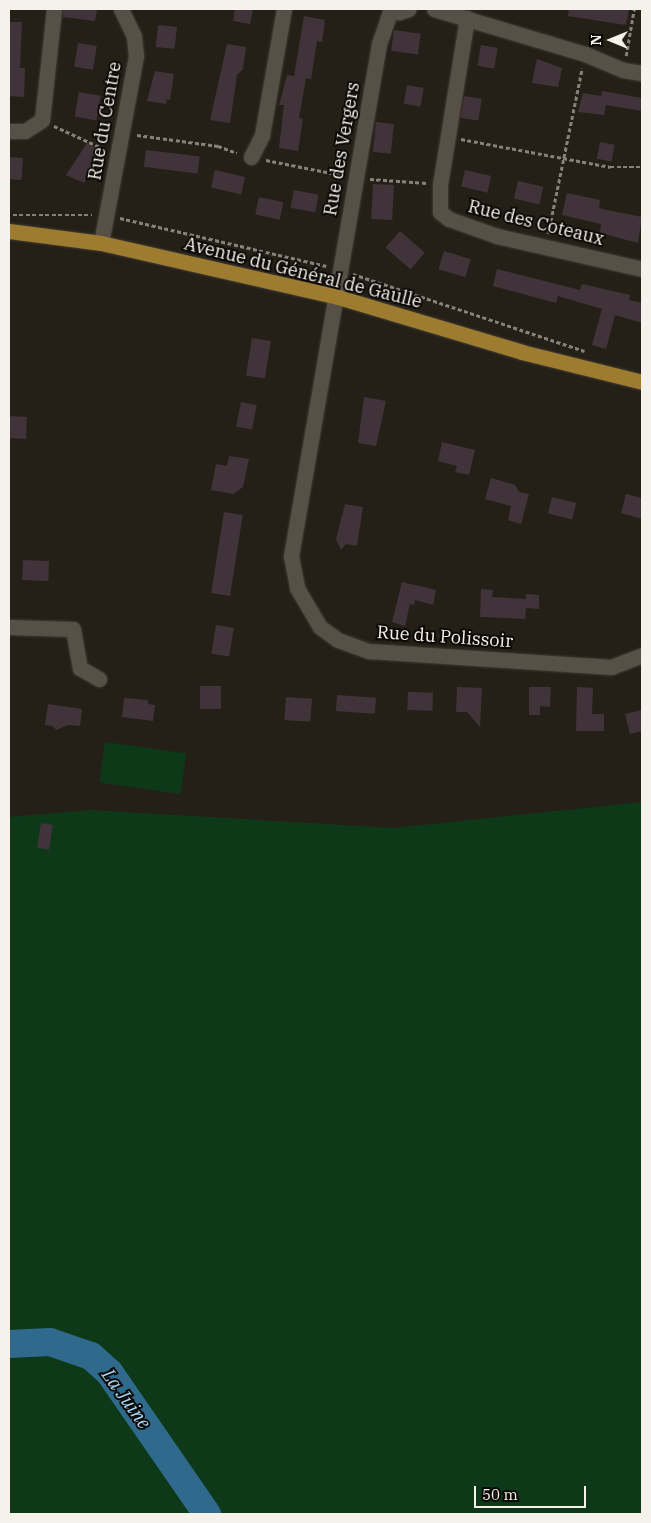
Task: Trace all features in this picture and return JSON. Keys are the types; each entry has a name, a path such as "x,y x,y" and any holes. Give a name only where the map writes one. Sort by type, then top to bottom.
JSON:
{"main road":[{"name":"Avenue du Général de Gaulle","path":"9,231 101,243 338,297 522,352 642,382"}],"street":[{"path":"9,131 25,132 42,120 54,9"},
{"name":"Rue du Centre","path":"101,243 136,56 134,36 121,9"},
{"path":"251,157 262,135 284,9"},
{"path":"391,9 399,12 409,9"},
{"name":"Rue des Vergers","path":"338,297 355,178 380,44 391,9"},
{"path":"434,9 585,54 623,70 642,73"},
{"name":"Rue des Coteaux","path":"467,18 450,137 440,184 440,212 449,219 497,236 546,245 642,269"},
{"name":"Rue du Polissoir","path":"338,297 291,556 297,588 320,626 338,640 370,651 611,667 642,655"},
{"path":"9,627 73,629 80,668 99,679"}],"path":[{"path":"623,70 634,9"},
{"path":"546,245 585,54"},
{"path":"42,120 118,156"},
{"path":"122,132 218,146 251,157 355,178 440,184"},
{"path":"450,137 610,167 642,167"}],"green space":[{"path":"105,742 186,753 180,794 99,783"},
{"path":"642,802 642,1514 9,1514 9,817 90,810 394,828"}],"building":[{"path":"63,9 97,9 95,21 63,17"},
{"path":"235,9 253,9 250,24 233,21"},
{"path":"569,9 629,9 626,25 568,16"},
{"path":"304,16 325,20 322,42 317,41 311,79 306,78 299,118 303,119 298,151 279,148 284,105 279,105 287,75 294,76"},
{"path":"9,22 22,22 20,68 25,68 24,97 9,96"},
{"path":"158,25 177,27 175,49 156,47"},
{"path":"394,30 421,34 418,55 391,51"},
{"path":"78,43 97,46 93,70 74,67"},
{"path":"227,44 246,47 243,69 237,75 230,123 210,120"},
{"path":"481,45 498,48 494,69 477,66"},
{"path":"537,59 562,68 558,87 532,83"},
{"path":"155,71 174,74 170,100 167,99 166,104 147,101"},
{"path":"407,85 424,88 420,107 404,104"},
{"path":"602,91 642,98 642,111 606,105 604,115 578,112 583,93 601,96"},
{"path":"79,92 101,96 96,120 75,117"},
{"path":"464,96 482,99 478,121 461,118"},
{"path":"376,122 394,124 391,154 373,152"},
{"path":"600,142 615,145 611,162 597,159"},
{"path":"87,143 100,150 84,183 66,175"},
{"path":"146,150 200,157 198,173 144,167"},
{"path":"9,157 23,158 21,180 9,179"},
{"path":"215,170 245,177 241,195 211,188"},
{"path":"465,170 491,176 487,193 461,187"},
{"path":"518,181 543,187 539,204 514,199"},
{"path":"373,184 394,185 392,220 371,219"},
{"path":"294,190 319,195 315,212 291,208"},
{"path":"567,193 600,200 599,207 602,209 642,217 638,243 600,233 601,224 562,215"},
{"path":"259,197 283,202 280,220 255,215"},
{"path":"400,231 425,253 410,269 386,248"},
{"path":"444,251 471,259 465,277 438,269"},
{"path":"497,269 580,290 582,284 630,295 629,300 642,303 642,323 615,315 606,349 592,345 602,309 558,296 556,303 493,286"},
{"path":"252,338 271,341 265,379 246,376"},
{"path":"364,397 386,401 376,446 358,443"},
{"path":"241,402 257,405 252,430 236,427"},
{"path":"9,416 27,417 26,439 9,438"},
{"path":"442,442 475,450 469,475 455,472 457,466 438,461"},
{"path":"229,456 249,459 243,487 233,494 211,490 216,464 227,466"},
{"path":"491,478 515,485 519,492 529,494 521,524 508,520 511,506 485,499"},
{"path":"626,494 642,498 642,519 621,513"},
{"path":"552,497 576,503 572,520 548,513"},
{"path":"345,504 363,507 357,546 346,544 341,550 336,539"},
{"path":"224,512 243,515 230,596 211,593"},
{"path":"23,560 49,561 48,581 22,580"},
{"path":"402,582 436,590 433,605 415,600 414,605 410,604 405,626 392,622"},
{"path":"481,589 493,590 492,597 526,599 526,594 539,595 539,609 526,608 525,619 480,617"},
{"path":"216,625 234,628 229,656 211,654"},
{"path":"200,686 221,686 221,709 200,709"},
{"path":"457,687 482,688 480,727 467,712 456,712"},
{"path":"529,687 551,687 550,707 540,706 540,715 529,715"},
{"path":"577,687 593,688 592,714 604,714 604,731 576,731"},
{"path":"408,692 433,693 432,711 407,710"},
{"path":"337,695 376,698 375,714 336,711"},
{"path":"286,697 312,699 310,722 284,720"},
{"path":"124,698 148,700 148,704 155,705 153,721 122,717"},
{"path":"48,704 82,709 80,726 68,725 56,730 53,726 45,725"},
{"path":"642,710 642,731 630,734 625,714"},
{"path":"41,823 53,825 49,850 37,848"}],"waterway":[{"name":"La Juine","path":"9,1344 50,1342 91,1356 109,1372 207,1514"}]}
